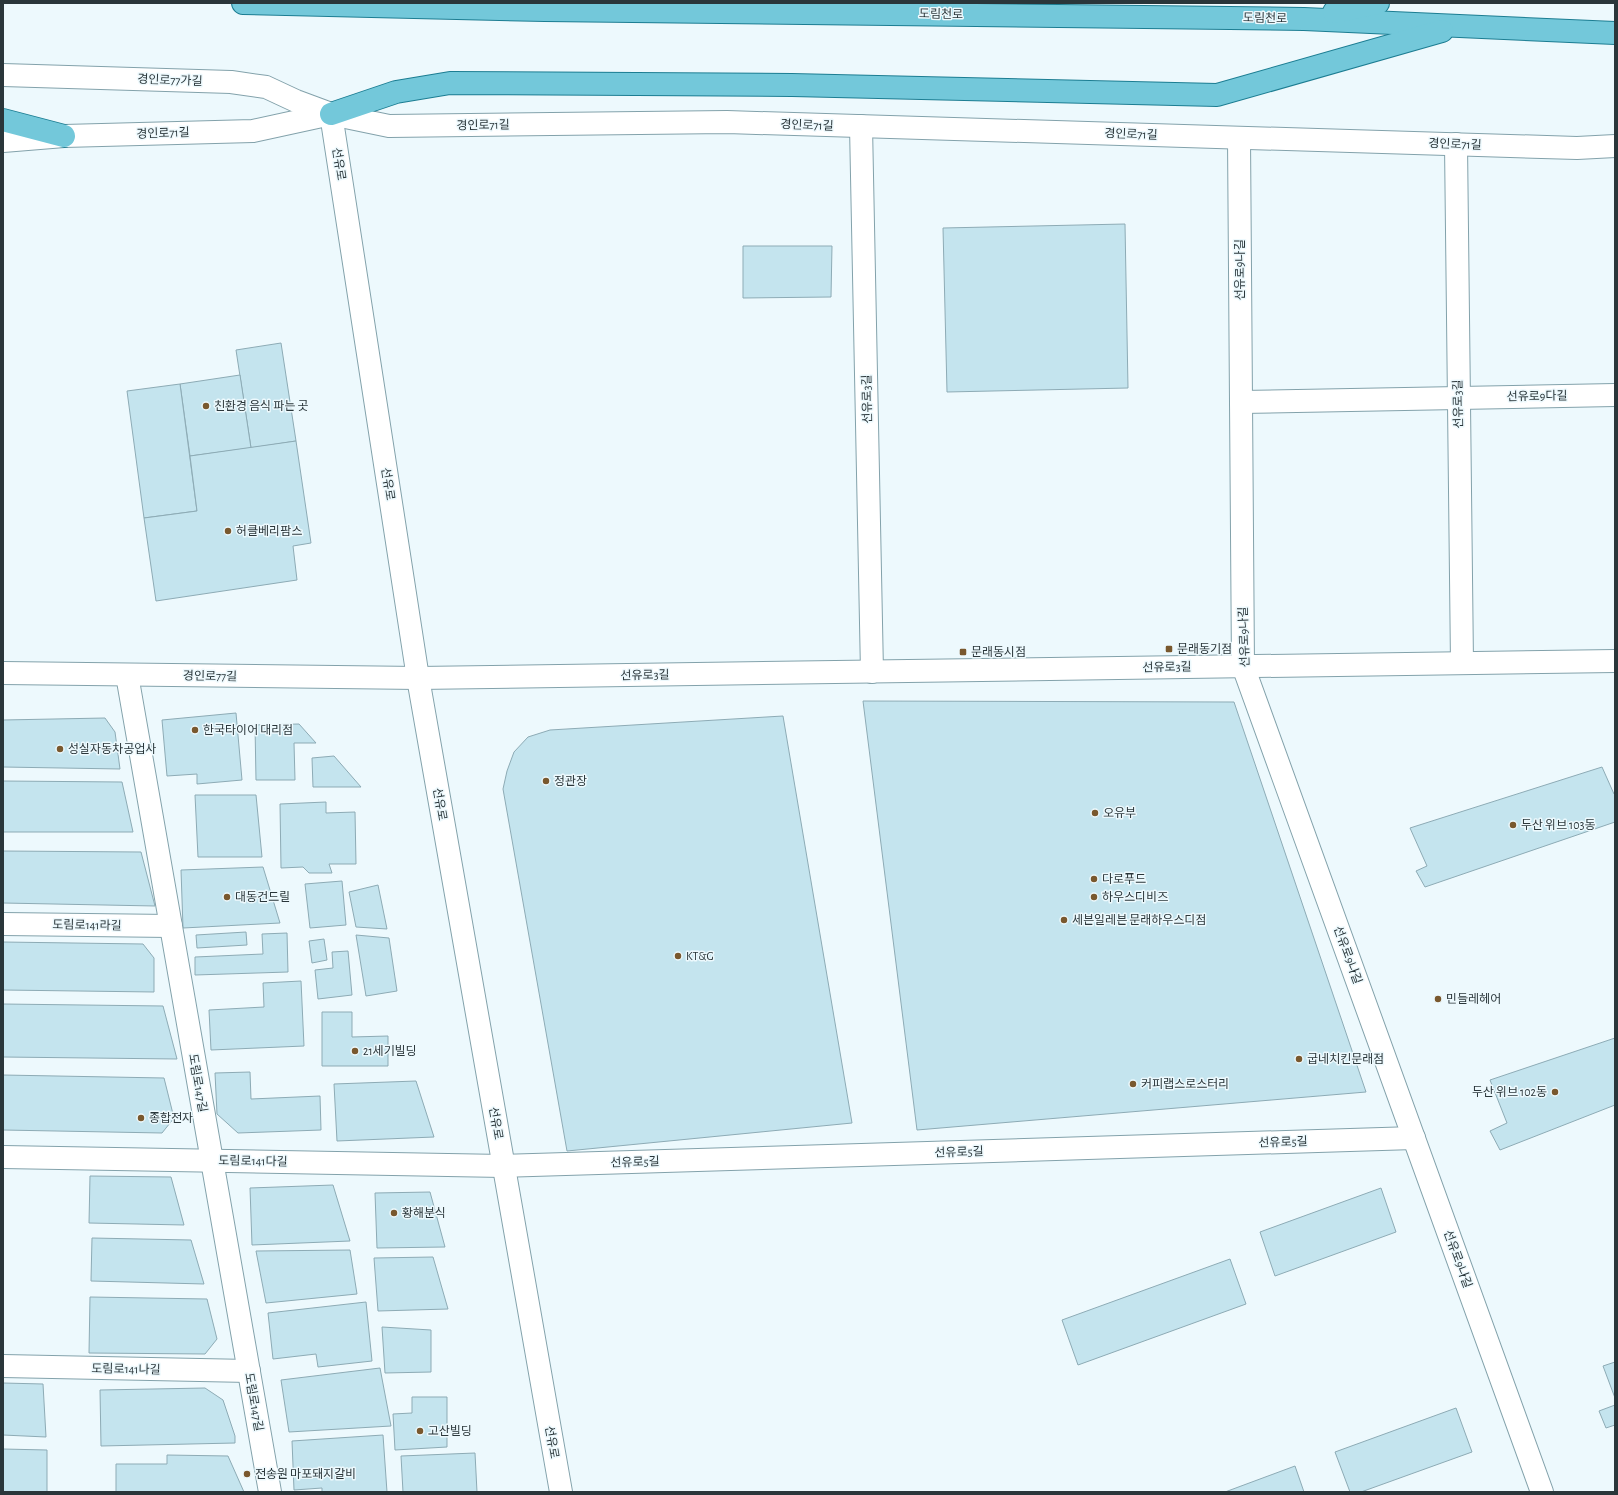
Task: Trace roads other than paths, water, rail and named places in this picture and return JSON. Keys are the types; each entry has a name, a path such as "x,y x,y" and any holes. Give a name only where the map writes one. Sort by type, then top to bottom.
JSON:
{"main road":[{"name":"도림천로","path":"243,3 536,6 1304,19 1615,33"},
{"path":"1304,19 1378,3"},
{"path":"330,114 396,92 450,83 792,86 1217,95 1461,26"},
{"path":"3,120 64,136"}],"street":[{"name":"경인로77가길","path":"3,75 231,82 266,87 296,101 330,114"},
{"name":"경인로71길","path":"3,141 64,136 253,131 330,114 389,126 727,122 1577,148 1615,146"},
{"name":"선유로","path":"330,114 418,678 561,1492"},
{"name":"선유로3길","path":"861,126 872,672"},
{"name":"선유로9나길","path":"1239,138 1243,666 1542,1492"},
{"name":"선유로3길","path":"1456,144 1462,663"},
{"name":"선유로9다길","path":"1458,398 1615,395"},
{"path":"1241,402 1458,398"},
{"name":"선유로3길","path":"418,678 1615,661"},
{"name":"경인로77길","path":"3,673 418,678"},
{"name":"도림로147길","path":"127,675 270,1492"},
{"name":"도림로141라길","path":"3,924 171,926"},
{"name":"선유로5길","path":"503,1166 1414,1138"},
{"name":"도림로141다길","path":"3,1157 503,1166"},
{"name":"도림로141나길","path":"3,1366 249,1371"}],"place":[{"name":"친환경 음식 파는 곳","path":"206,406"},
{"name":"허클베리팜스","path":"228,531"},
{"name":"문래동기점","path":"1169,649"},
{"name":"문래동시점","path":"963,652"},
{"name":"한국타이어 대리점","path":"195,730"},
{"name":"성실자동차공업사","path":"60,749"},
{"name":"정관장","path":"546,781"},
{"name":"오유부","path":"1095,813"},
{"name":"두산 위브 103동","path":"1513,825"},
{"name":"다로푸드","path":"1094,879"},
{"name":"대동건드릴","path":"227,897"},
{"name":"하우스디비즈","path":"1094,897"},
{"name":"세븐일레븐 문래하우스디점","path":"1064,920"},
{"name":"KT&G","path":"678,956"},
{"name":"민들레헤어","path":"1438,999"},
{"name":"21세기빌딩","path":"355,1051"},
{"name":"굽네치킨문래점","path":"1299,1059"},
{"name":"커피랩스로스터리","path":"1133,1084"},
{"name":"두산 위브 102동","path":"1555,1092"},
{"name":"종합전자","path":"141,1118"},
{"name":"황해분식","path":"394,1213"},
{"name":"고산빌딩","path":"420,1431"},
{"name":"전송원 마포돼지갈비","path":"247,1474"}]}
